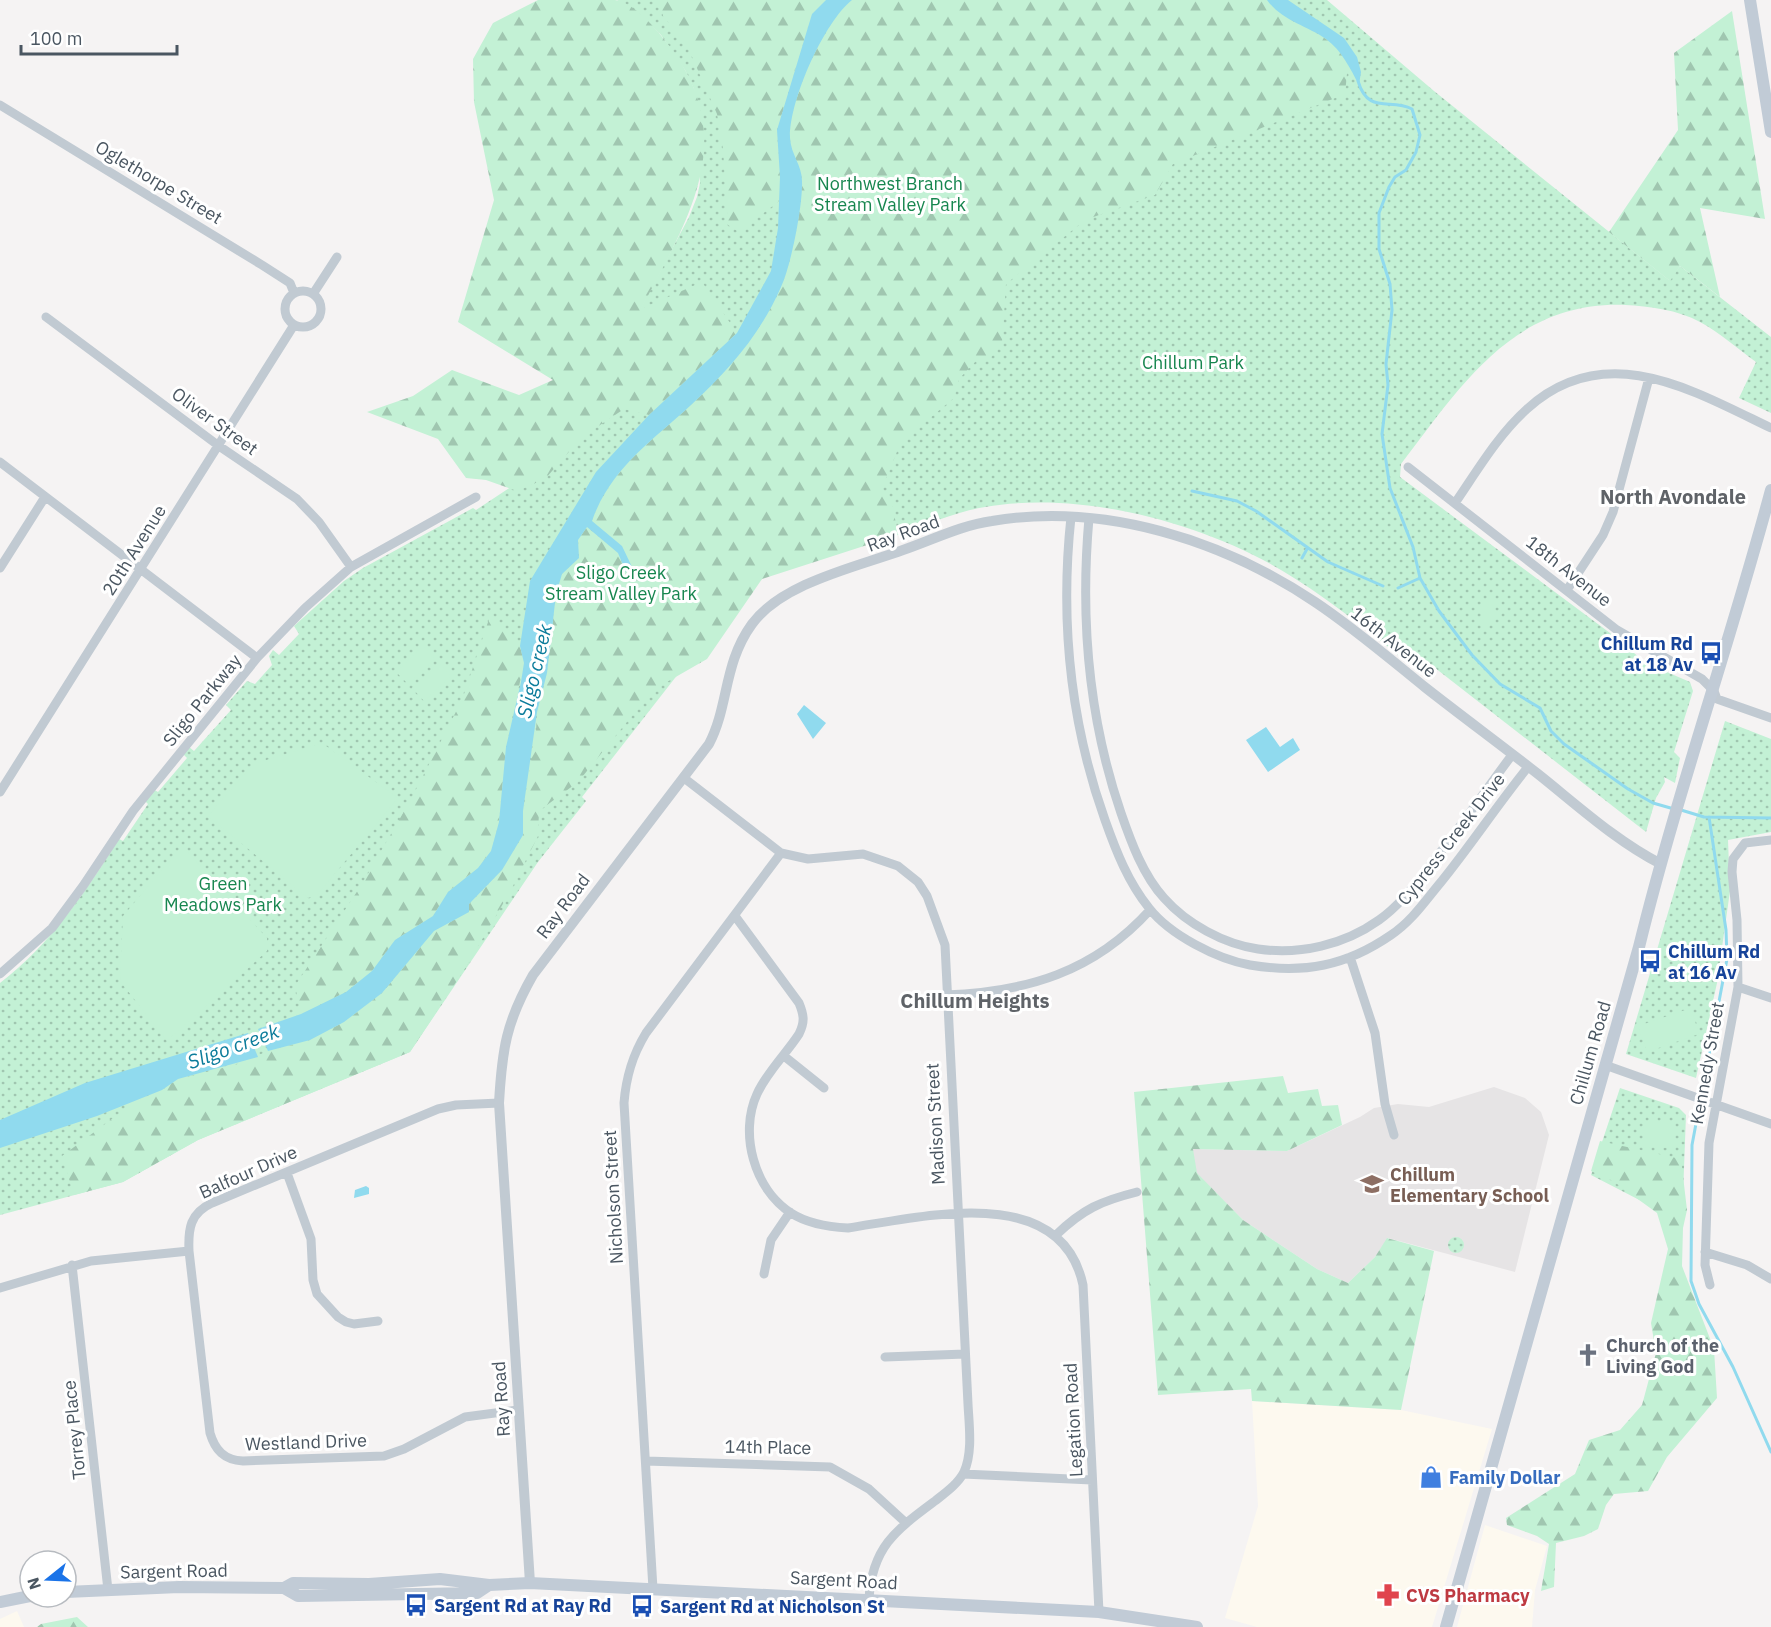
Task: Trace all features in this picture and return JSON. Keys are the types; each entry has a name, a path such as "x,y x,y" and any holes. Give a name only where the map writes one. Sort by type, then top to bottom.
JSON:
{"main road":[{"path":"1750,0 1771,132"},
{"name":"Chillum Road","path":"1446,1627 1672,821 1714,692 1771,490"},
{"name":"Sargent Road","path":"78,1591 284,1587 298,1596 389,1596 477,1593 489,1585 530,1583 1100,1612 1197,1627"},
{"path":"0,1602 18,1598"}],"street":[{"name":"Oglethorpe Street","path":"0,105 262,265 290,283 294,293"},
{"path":"313,294 337,257"},
{"path":"304,291 313,294 320,302 319,319 305,327 294,325 285,312 287,301 294,293 304,291"},
{"name":"Oliver Street","path":"46,317 219,446 297,500 319,522 351,567"},
{"name":"20th Avenue","path":"0,792 294,325"},
{"path":"1455,503 1507,430 1546,394 1569,383 1606,373 1625,372 1688,388 1771,428"},
{"path":"1568,590 1603,535 1613,512 1649,378"},
{"path":"0,462 256,658"},
{"name":"18th Avenue","path":"1408,467 1617,630 1702,679 1714,692"},
{"path":"0,568 45,497"},
{"name":"Sligo Parkway","path":"0,974 52,928 133,811 256,658 305,608 351,567 476,497"},
{"name":"Ray Road","path":"530,1583 499,1103 502,1056 512,1014 533,975 588,899 684,778 714,735 728,676 740,644 752,625 777,599 816,582 975,524 1020,517 1071,517"},
{"name":"16th Avenue","path":"1071,517 1139,527 1197,542 1233,556 1279,580 1318,604 1630,845 1660,864"},
{"name":"Cypress Creek Drive","path":"1071,517 1066,629 1069,665 1081,738 1099,803 1118,857 1150,910 1202,949 1243,964 1299,970 1350,957 1392,934 1414,916 1528,767"},
{"name":"Cypress Creek Drive","path":"1089,518 1085,630 1092,696 1104,762 1128,834 1152,882 1170,904 1194,924 1238,944 1267,950 1289,951 1311,948 1359,933 1397,906 1473,810 1512,754"},
{"path":"1714,692 1717,699 1771,718"},
{"name":"Madison Street","path":"684,778 781,853 808,859 863,854 887,860 910,875 927,896 938,921 945,945 945,995 965,1354 969,1443 963,1474"},
{"name":"Kennedy Street","path":"1710,1285 1705,1252 1708,1154 1738,987 1733,859 1745,843 1771,840"},
{"name":"Nicholson Street","path":"653,1589 624,1103 626,1082 634,1056 645,1033 781,853"},
{"path":"945,995 1008,990 1054,976 1078,966 1116,942 1150,910"},
{"path":"735,916 800,1003 803,1012 803,1026 756,1095 751,1114 749,1137 754,1160 764,1184 790,1212 810,1222 848,1228 956,1212 1013,1218 1042,1227 1056,1235 1078,1214 1095,1205 1137,1192"},
{"path":"1350,957 1375,1033 1385,1104 1394,1135"},
{"path":"1738,987 1771,998"},
{"path":"784,1056 824,1088"},
{"path":"1605,1065 1771,1124"},
{"name":"Balfour Drive","path":"189,1251 189,1228 193,1218 202,1209 438,1109 467,1104 499,1103"},
{"path":"287,1173 308,1229 312,1248 313,1280 317,1294 338,1317 346,1322 354,1324 378,1321"},
{"path":"764,1274 771,1240 790,1212"},
{"name":"Legation Road","path":"1056,1235 1075,1257 1083,1285 1100,1612"},
{"path":"0,1288 72,1265 189,1251"},
{"name":"Westland Drive","path":"189,1251 210,1432 217,1450 229,1459 243,1461 384,1456 404,1449 465,1416 518,1410"},
{"path":"1705,1252 1747,1265 1771,1279"},
{"name":"Torrey Place","path":"72,1265 108,1590"},
{"path":"885,1357 965,1354"},
{"name":"14th Place","path":"646,1461 830,1467 869,1489 906,1522"},
{"path":"869,1599 870,1580 878,1558 891,1535 947,1492 963,1474 1092,1480"}],"shaded area":[{"name":"Chillum Elementary School","path":"1494,1087 1525,1098 1541,1112 1549,1135 1515,1272 1388,1238 1375,1257 1348,1283 1317,1269 1243,1220 1196,1173 1192,1149 1287,1151 1360,1117 1374,1108 1398,1104 1429,1107"},
{"path":"1252,1401 1401,1410 1492,1429 1432,1627 1257,1627 1225,1618 1258,1506"},
{"path":"1485,1525 1547,1546 1535,1590 1532,1627 1457,1627"},
{"path":"17,1611 24,1627 0,1627 0,1619"}],"green space":[{"path":"538,0 615,0 623,2 637,11 657,31 689,78 701,112 704,145 700,178 690,210 641,309 702,282 737,333 649,415 624,409 582,437 545,479 517,491 486,480 466,478 438,439 367,412 413,396 452,370 519,395 553,380 458,322 494,200 474,102 473,59 493,23"},
{"path":"617,0 1327,0 1434,91 1669,280 1680,266 1771,337 1771,413 1739,398 1756,362 1715,331 1682,314 1644,306 1625,305 1586,307 1551,317 1521,333 1469,378 1401,464 1400,477 1610,633 1646,663 1690,682 1693,691 1674,752 1680,758 1675,783 1664,777 1665,782 1656,798 1646,832 1430,664 1421,673 1343,612 1294,578 1261,559 1185,527 1145,516 1063,503 1023,503 974,509 898,535 896,523 757,573 582,797 586,801 538,862 410,1052 198,1140 123,1182 0,1215 0,983 35,952 66,916 119,839 123,841 148,804 145,801 153,789 158,792 187,758 183,754 189,747 194,751 231,710 226,705 247,681 255,684 272,665 269,656 273,650 279,655 299,634 294,626 344,581 363,568 473,508 476,510 523,479 590,404 689,217 700,183 694,89 685,70 661,35 646,20"},
{"path":"659,0 826,0 812,14 777,130 780,177 778,202 739,232 728,225 723,149 717,114 686,43 663,16"},
{"path":"852,0 1267,0 1279,13 1319,34 1338,50 1348,63 1345,94 1173,164 1155,195 1085,220 1006,284 1002,345 991,357 976,361 959,379 954,398 901,442 882,488 892,502 898,535 762,579 707,659 653,690 578,782 539,811 538,836 511,890 466,967 410,1052 198,1140 123,1182 74,1195 62,1156 136,1101 162,1090 178,1079 235,1065 268,1051 310,1040 344,1022 382,993 434,931 469,912 469,904 502,870 523,835 523,811 536,732 537,712 547,673 556,594 562,574 579,558 578,540 587,527 618,553 626,572 622,546 597,528 592,521 600,502 610,485 634,457 718,379 753,336 773,304 789,264 801,204 801,175 790,138 795,104 810,63 820,44 830,26"},
{"path":"1732,11 1765,219 1700,208 1720,297 1680,266 1670,281 1609,232 1678,130 1674,53"},
{"path":"1483,599 1495,599 1495,623 1483,623"},
{"path":"491,613 520,646 524,663 506,747 499,822 491,851 478,868 448,892 433,916 395,940 372,971 346,992 301,1014 295,986 362,884 410,801 462,700"},
{"path":"423,646 435,659 408,684 396,672"},
{"path":"439,663 451,676 424,701 412,688"},
{"path":"1725,721 1771,739 1771,832 1728,840 1730,891 1717,983 1696,1078 1626,1054"},
{"path":"322,743 398,798 317,895 308,898 208,816 253,764"},
{"name":"Green Meadows Park","path":"182,846 267,938 267,951 167,1041 120,981 123,916"},
{"path":"1691,1008 1699,1034 1647,1052 1638,1026"},
{"path":"1283,1076 1288,1093 1318,1089 1322,1106 1338,1105 1342,1125 1287,1151 1193,1149 1197,1173 1243,1220 1317,1269 1348,1283 1375,1257 1387,1238 1434,1251 1401,1410 1252,1401 1251,1389 1158,1395 1134,1092"},
{"path":"1620,1088 1679,1108 1686,1115 1682,1222 1591,1175"},
{"path":"1645,1122 1673,1122 1673,1148 1645,1147"},
{"path":"1600,1141 1681,1159 1687,1210 1683,1228 1682,1266 1714,1349 1717,1398 1667,1457 1648,1491 1614,1494 1606,1505 1598,1529 1584,1536 1556,1543 1554,1587 1541,1591 1549,1544 1537,1536 1507,1525 1506,1518 1575,1474 1589,1440 1620,1430 1642,1405 1656,1353 1651,1323 1668,1249 1657,1213 1613,1181 1591,1171"},
{"path":"1456,1237 1464,1245 1456,1253 1448,1245"},
{"path":"77,1617 88,1627 37,1627 41,1624"}],"water":[{"path":"826,0 852,0 830,26 820,44 810,63 795,104 790,138 802,175 802,191 796,235 785,277 763,321 731,365 634,457 621,471 600,503 592,521 622,546 633,569 626,572 618,553 587,527 578,540 579,558 562,574 556,594 547,673 537,712 523,811 523,835 502,870 469,904 469,912 434,931 382,993 344,1022 310,1040 268,1051 258,1029 301,1014 346,992 372,971 395,940 433,916 448,892 478,868 491,851 499,822 506,747 524,663 520,646 530,581 596,472 649,415 737,333 771,271 778,228 780,177 777,130 812,14"},
{"path":"1267,0 1288,0 1344,38 1357,57 1361,72 1359,85 1345,60 1332,44 1319,34 1279,13"},
{"path":"804,705 826,723 813,739 797,714"},
{"path":"1266,727 1280,747 1293,738 1300,750 1268,772 1246,740"},
{"path":"248,1033 258,1057 178,1079 162,1090 97,1116 0,1148 0,1120 85,1083"},
{"path":"366,1186 369,1188 369,1194 354,1198 355,1190"}],"waterway":[{"path":"1358,81 1362,92 1374,102 1412,109 1420,135 1416,152 1406,170 1395,177 1379,213 1379,249 1390,284 1392,310 1386,364 1388,385 1382,434 1390,488 1413,547 1420,578 1439,611 1472,655 1500,684 1540,708 1551,731 1564,744 1628,789 1653,803 1674,809"},
{"path":"1192,491 1237,501 1256,511 1328,562 1383,586"},
{"path":"1302,558 1307,549"},
{"path":"1398,588 1420,578"},
{"path":"1681,810 1704,817 1771,818"},
{"path":"1709,817 1726,930 1727,959 1692,1145 1691,1281 1699,1304 1733,1367 1771,1452"},
{"name":"Sligo creek","path":"250,1042 264,1037"}],"place":[{"name":"Chillum Rd at 18 Av","path":"1711,653"},
{"name":"Chillum Rd at 16 Av","path":"1650,961"},
{"name":"Chillum Elementary School","path":"1372,1184"},
{"name":"Church of the Living God","path":"1588,1355"},
{"name":"Family Dollar","path":"1431,1477"},
{"name":"CVS Pharmacy","path":"1388,1595"},
{"name":"Sargent Rd at Ray Rd","path":"416,1605"},
{"name":"Sargent Rd at Nicholson St","path":"642,1606"}],"district":[{"name":"North Avondale","path":"1673,496"},
{"name":"Chillum Heights","path":"975,1000"}],"park label":[{"name":"Northwest Branch Stream Valley Park","path":"890,193"},
{"name":"Chillum Park","path":"1193,362"},
{"name":"Sligo Creek Stream Valley Park","path":"621,582"}]}
